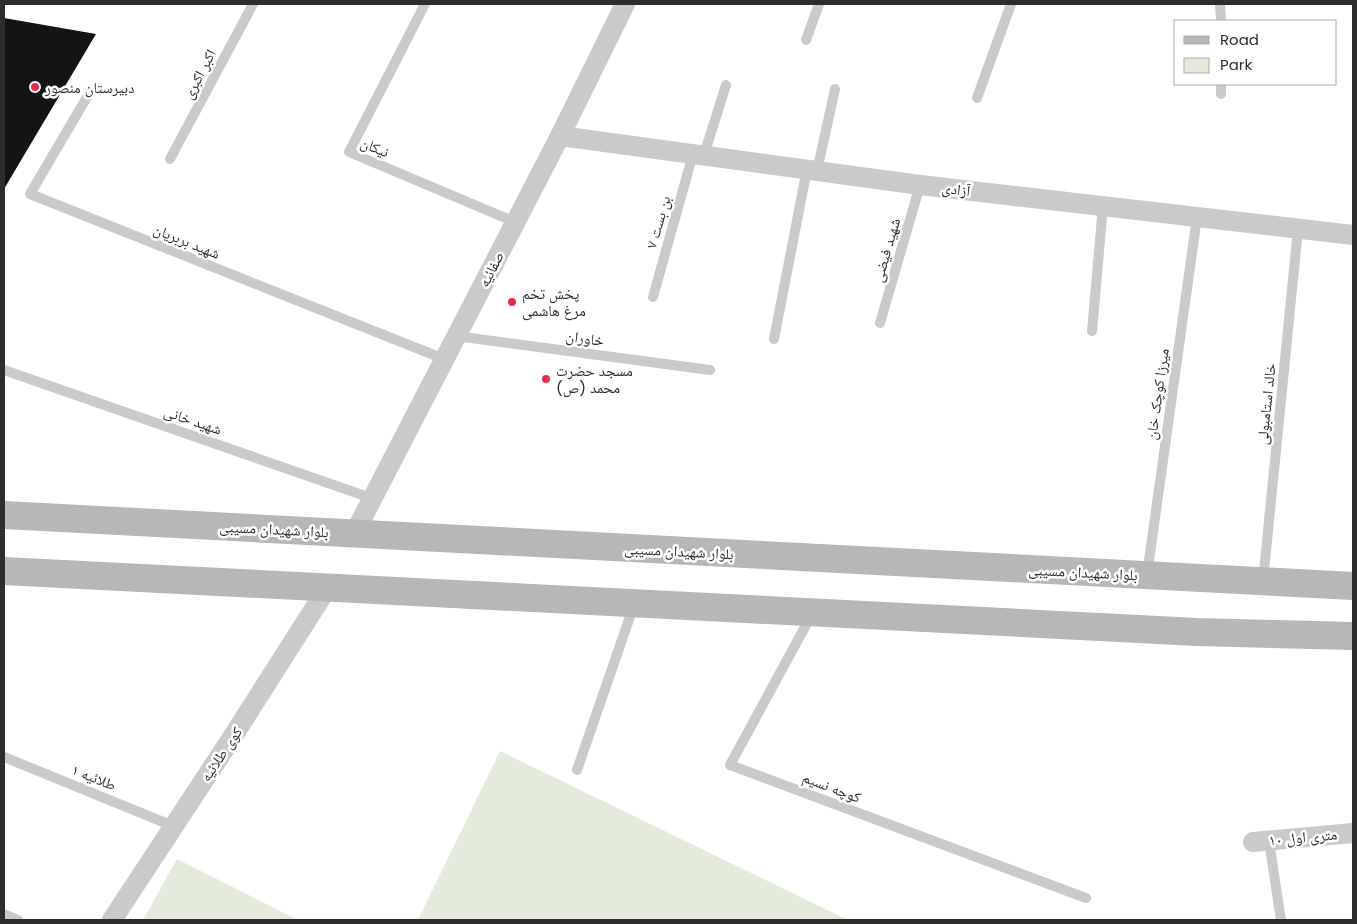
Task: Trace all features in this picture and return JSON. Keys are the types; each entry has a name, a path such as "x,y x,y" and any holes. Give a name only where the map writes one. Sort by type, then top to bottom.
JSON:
{"main road":[{"name":"بلوار شهیدان مسیبی","path":"4,515 1353,586"},
{"path":"4,571 1197,632 1353,636"}],"street":[{"name":"صفائیه","path":"354,534 560,136 625,4"},
{"name":"آزادی","path":"560,136 920,185 1353,235"},
{"name":"کوی طلائیه","path":"112,920 328,587"},
{"name":"۱۰ متری اول","path":"1261,841 1353,833"}],"lane":[{"name":"اکبر اکبری","path":"170,159 254,4"},
{"name":"نیکان","path":"425,4 349,152 516,222"},
{"path":"806,40 819,4"},
{"path":"977,98 1011,4"},
{"path":"1220,4 1221,20"},
{"name":"بن بست ۷","path":"653,297 698,155 726,85"},
{"path":"774,339 812,170 835,89"},
{"name":"شهید بربریان","path":"90,92 30,194 444,359"},
{"name":"شهید فیضی","path":"880,323 920,185"},
{"path":"1092,331 1103,206"},
{"name":"میرزا کوچک خان","path":"1147,576 1197,217"},
{"name":"خالد استامبولی","path":"1263,582 1298,229"},
{"name":"خاوران","path":"456,336 710,370"},
{"name":"شهید خانی","path":"4,370 371,498"},
{"path":"577,770 634,604"},
{"name":"کوچه نسیم","path":"812,613 730,765 1086,898"},
{"name":"طلائیه ۱","path":"4,757 173,826"},
{"path":"1261,841 1281,920"},
{"path":"4,914 18,920"}],"green space":[{"path":"500,751 848,920 418,920"},
{"path":"177,859 298,920 143,920"}],"building":[{"name":"دبیرستان منصور","path":"4,18 96,34 4,189"}],"place":[{"name":"دبیرستان منصور","path":"35,87"},
{"name":"پخش تخم مرغ هاشمی","path":"512,302"},
{"name":"مسجد حضرت محمد (ص)","path":"546,379"}]}
